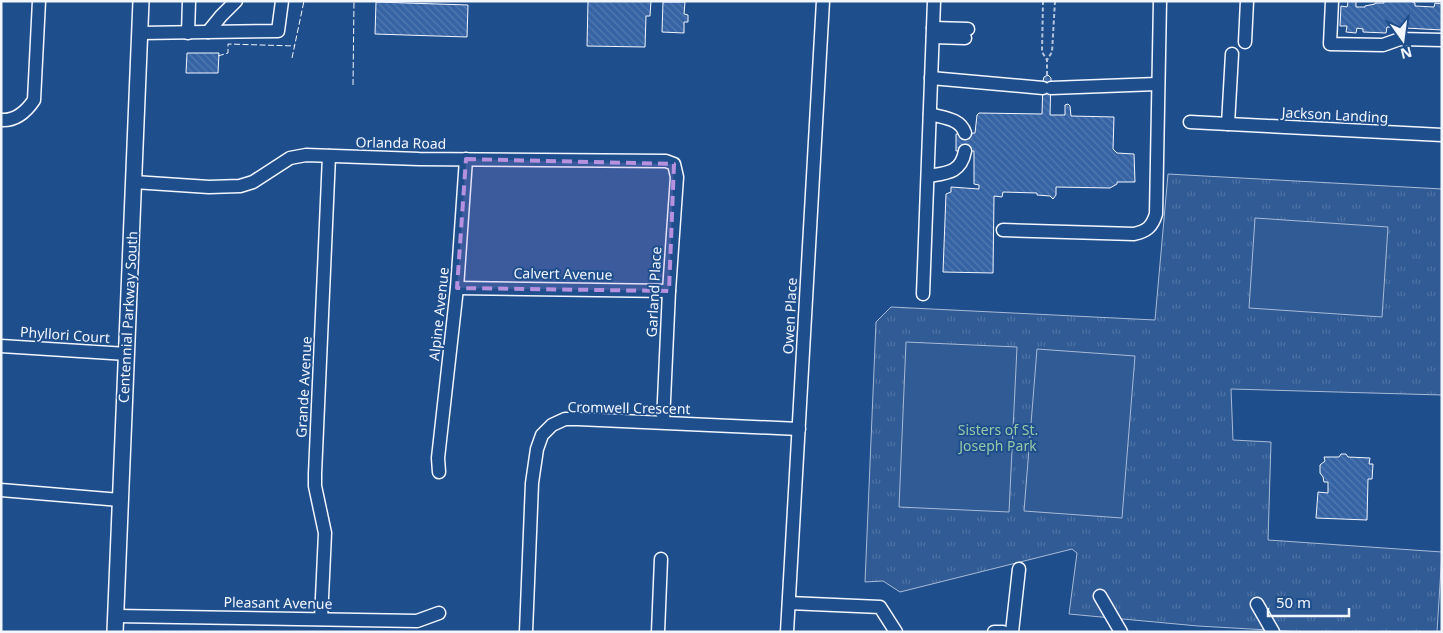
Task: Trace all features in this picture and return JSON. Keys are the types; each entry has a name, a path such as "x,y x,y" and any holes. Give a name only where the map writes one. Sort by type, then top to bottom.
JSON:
{"main road":[{"name":"Centennial Parkway South","path":"115,632 141,1"}],"street":[{"path":"1,120 8,121 25,113 34,100 39,1"},
{"path":"188,33 189,1"},
{"path":"208,32 236,1"},
{"path":"140,33 278,31 282,1"},
{"name":"Owen Place","path":"788,632 788,603 823,1"},
{"path":"924,294 934,1"},
{"path":"1003,230 1134,234 1149,228 1154,221 1156,214 1160,1"},
{"path":"1245,42 1247,1"},
{"path":"1332,1 1330,44 1383,45 1400,39 1442,40"},
{"path":"933,32 966,33"},
{"path":"1228,124 1232,54"},
{"path":"931,78 1047,84 1157,84"},
{"path":"930,114 953,119 963,126 965,133"},
{"name":"Jackson Landing","path":"1190,122 1442,135"},
{"path":"928,176 948,173 959,166 964,160 965,151"},
{"name":"Orlanda Road","path":"134,182 232,187 253,182 290,158 306,155 666,161 674,164"},
{"name":"Grande Avenue","path":"321,619 325,533 315,486 315,474 329,156"},
{"name":"Alpine Avenue","path":"439,472 438,458 457,288 466,159"},
{"name":"Garland Place","path":"663,422 677,177 674,164"},
{"name":"Calvert Avenue","path":"457,288 669,291"},
{"name":"Phyllori Court","path":"1,346 127,354"},
{"name":"Cromwell Crescent","path":"526,632 534,463 542,435 552,425 565,419 799,429"},
{"path":"1,490 120,500"},
{"path":"658,632 661,558"},
{"path":"1012,632 1019,569"},
{"path":"1100,596 1120,632"},
{"path":"788,603 880,607 896,632"},
{"path":"1257,604 1273,632"},
{"name":"Pleasant Avenue","path":"116,616 417,621 439,612"},
{"path":"994,632 1003,632"}],"path":[{"path":"1043,1 1042,52 1047,60"},
{"path":"1047,84 1047,60 1052,52 1054,1"}],"highlighted area":[{"path":"466,159 674,164 669,291 457,288"}],"green space":[{"name":"Sisters of St. Joseph Park","path":"1168,174 1442,189 1442,395 1231,389 1233,440 1271,442 1268,540 1442,552 1437,632 1303,632 1198,626 1069,614 1077,553 1072,549 900,592 883,581 865,582 876,322 891,307 1155,320"},
{"path":"1255,218 1388,227 1382,317 1249,308"},
{"path":"906,342 1017,347 1009,512 899,507"},
{"path":"1037,349 1135,356 1122,518 1024,511"}],"building":[{"path":"588,1 651,1 650,16 646,16 645,47 587,46"},
{"path":"1346,1 1356,1 1356,7 1384,3 1384,1 1411,1 1415,3 1415,6 1434,7 1435,3 1442,4 1442,30 1387,27 1386,33 1363,32 1363,29 1357,28 1356,33 1346,32 1347,26 1340,26 1341,6 1347,7 1348,3"},
{"path":"376,2 468,5 467,37 375,34"},
{"path":"663,2 685,2 684,14 688,15 688,22 684,22 684,33 662,32"},
{"path":"187,53 219,53 218,73 186,73"},
{"path":"1048,75 1051,78 1050,115 1065,115 1065,105 1068,104 1071,116 1114,117 1113,149 1117,153 1134,154 1135,182 1117,182 1117,184 1110,188 1056,187 1056,195 1053,199 1050,196 1037,195 1037,193 1003,192 1002,197 994,196 993,273 943,272 946,194 951,192 951,187 979,189 979,185 974,184 974,151 956,151 956,134 975,133 977,115 979,113 1042,114 1043,81 1044,77"},
{"path":"1341,454 1346,454 1348,457 1370,458 1369,464 1373,464 1372,479 1368,479 1367,520 1316,518 1318,492 1328,493 1328,482 1324,482 1320,473 1320,465 1325,461 1324,457 1339,457"}],"fence":[{"path":"292,58 304,1"},
{"path":"353,85 354,1"},
{"path":"218,56 228,53 228,44 295,46"}]}
